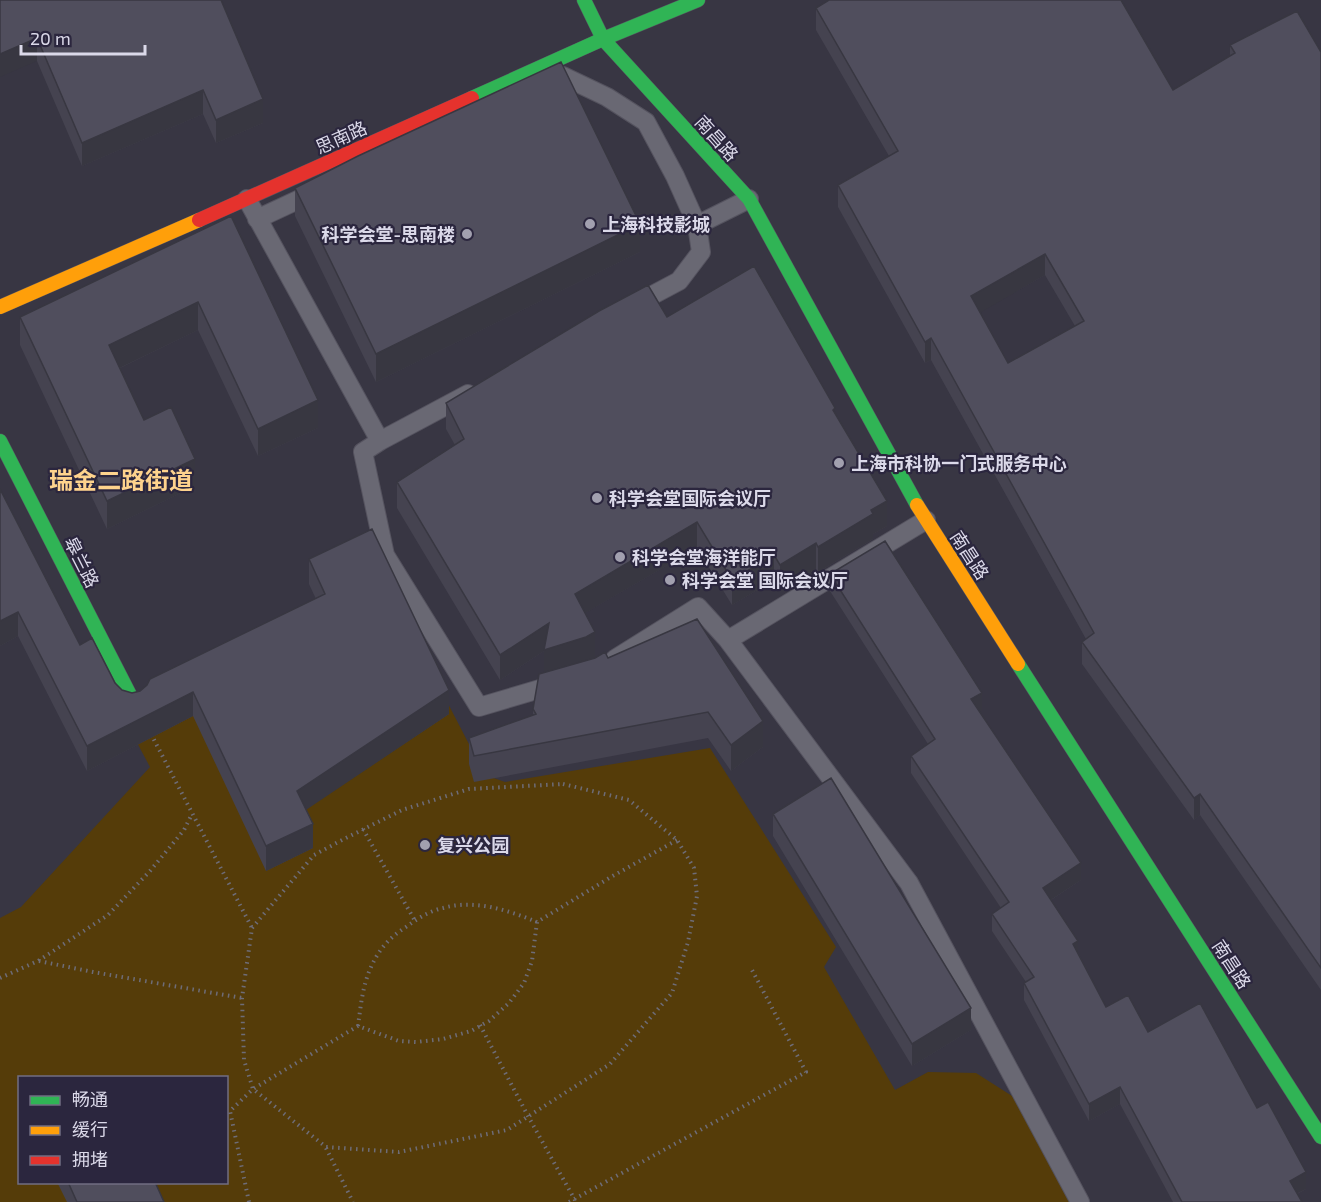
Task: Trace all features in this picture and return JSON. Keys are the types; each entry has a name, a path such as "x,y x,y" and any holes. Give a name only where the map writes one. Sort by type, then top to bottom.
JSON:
{"street":[{"name":"南昌路","path":"584,0 603,39 749,199 926,520 1321,1137"},
{"name":"思南路","path":"0,307 603,39 698,0"},
{"name":"皋兰路","path":"0,441 132,699"}],"lane":[{"path":"531,91 563,76 607,97 646,122 675,176 697,225 701,252 679,281 617,314"},
{"path":"257,219 331,184"},
{"path":"247,199 380,441"},
{"path":"697,225 749,199"},
{"path":"483,386 363,452 385,555 479,707 580,676"},
{"path":"728,640 926,520"},
{"path":"601,667 698,607 728,640 909,883 1080,1202"}],"path":[{"path":"132,699 252,928"},
{"path":"326,1147 399,1152 507,1130 610,1064 672,993 688,942 697,896 694,868 677,840 629,800 563,784 469,789 402,810 314,855 252,928 242,998 244,1060 253,1089 326,1147 353,1202"},
{"path":"0,978 38,961 108,915 150,871 184,830 193,813"},
{"path":"363,829 415,921"},
{"path":"537,922 610,877 677,840"},
{"path":"358,1026 366,980 374,960 386,943 422,916 443,908 466,905 514,912 537,922"},
{"path":"358,1026 399,1041 416,1042 443,1039 471,1031 489,1021 524,983 532,961 537,922"},
{"path":"38,961 242,998"},
{"path":"570,1202 806,1072 752,970"},
{"path":"480,1025 575,1201"},
{"path":"249,1202 230,1111 253,1089 358,1026"}],"shaded area":[{"name":"复兴公园","path":"386,584 485,775 505,782 710,748 836,947 824,967 895,1090 928,1072 976,1073 1023,1103 1075,1202 0,1202 0,918 21,907 150,767 118,707"}],"building":[{"path":"0,0 221,0 263,99 216,120 203,90 82,143 37,38 0,54"},
{"path":"829,0 1121,0 1173,90 1235,53 1230,45 1297,11 1321,52 1321,968 1200,794 1194,798 1082,642 1094,633 931,338 925,342 838,185 898,151 816,8","holes":["1045,254 1084,321 1008,363 971,296"]},
{"name":"科学会堂-思南楼","path":"561,62 640,224 376,354 295,188 358,156"},
{"path":"231,216 318,400 258,429 198,302 109,345 144,420 171,407 195,459 107,501 20,317"},
{"name":"科学会堂国际会议厅","path":"754,266 835,408 833,410 887,501 871,510 873,514 818,547 816,543 780,565 774,555 732,580 697,522 575,594 595,632 544,650 549,623 500,655 397,482 464,439 446,403 599,311 648,285 667,317"},
{"path":"0,489 80,645 92,638 115,683 122,690 132,693 140,691 150,679 325,594 309,559 372,529 449,690 297,791 313,824 266,846 193,692 87,746 18,612 0,621"},
{"path":"885,541 982,693 971,699 1081,863 1043,888 1078,941 1073,944 1106,1007 1128,995 1148,1032 1200,1003 1257,1108 1268,1102 1306,1172 1290,1181 1302,1202 1182,1202 1120,1087 1089,1104 1024,983 1034,977 992,914 1009,902 911,756 935,739 830,574"},
{"path":"697,619 763,721 731,745 708,712 474,756 469,738 536,714 533,709 539,674 595,658 605,652 608,658"},
{"path":"831,778 971,1008 912,1044 773,814"},
{"path":"69,1184 156,1184 164,1202 77,1202"}],"traffic: fast":[{"path":"584,0 603,39 749,199 917,505"},
{"path":"472,98 603,39 698,0"},
{"path":"0,441 132,699"},
{"path":"1018,664 1321,1137"}],"traffic: slow":[{"path":"0,307 199,220"},
{"path":"917,505 1018,664"}],"traffic: jam":[{"path":"199,220 472,98"}],"place":[{"name":"上海科技影城","path":"590,224"},
{"name":"科学会堂-思南楼","path":"467,234"},
{"name":"上海市科协一门式服务中心","path":"839,463"},
{"name":"科学会堂国际会议厅","path":"597,498"},
{"name":"科学会堂海洋能厅","path":"620,557"},
{"name":"科学会堂 国际会议厅","path":"670,580"},
{"name":"复兴公园","path":"425,845"}],"district":[{"name":"瑞金二路街道","path":"121,479"}]}
